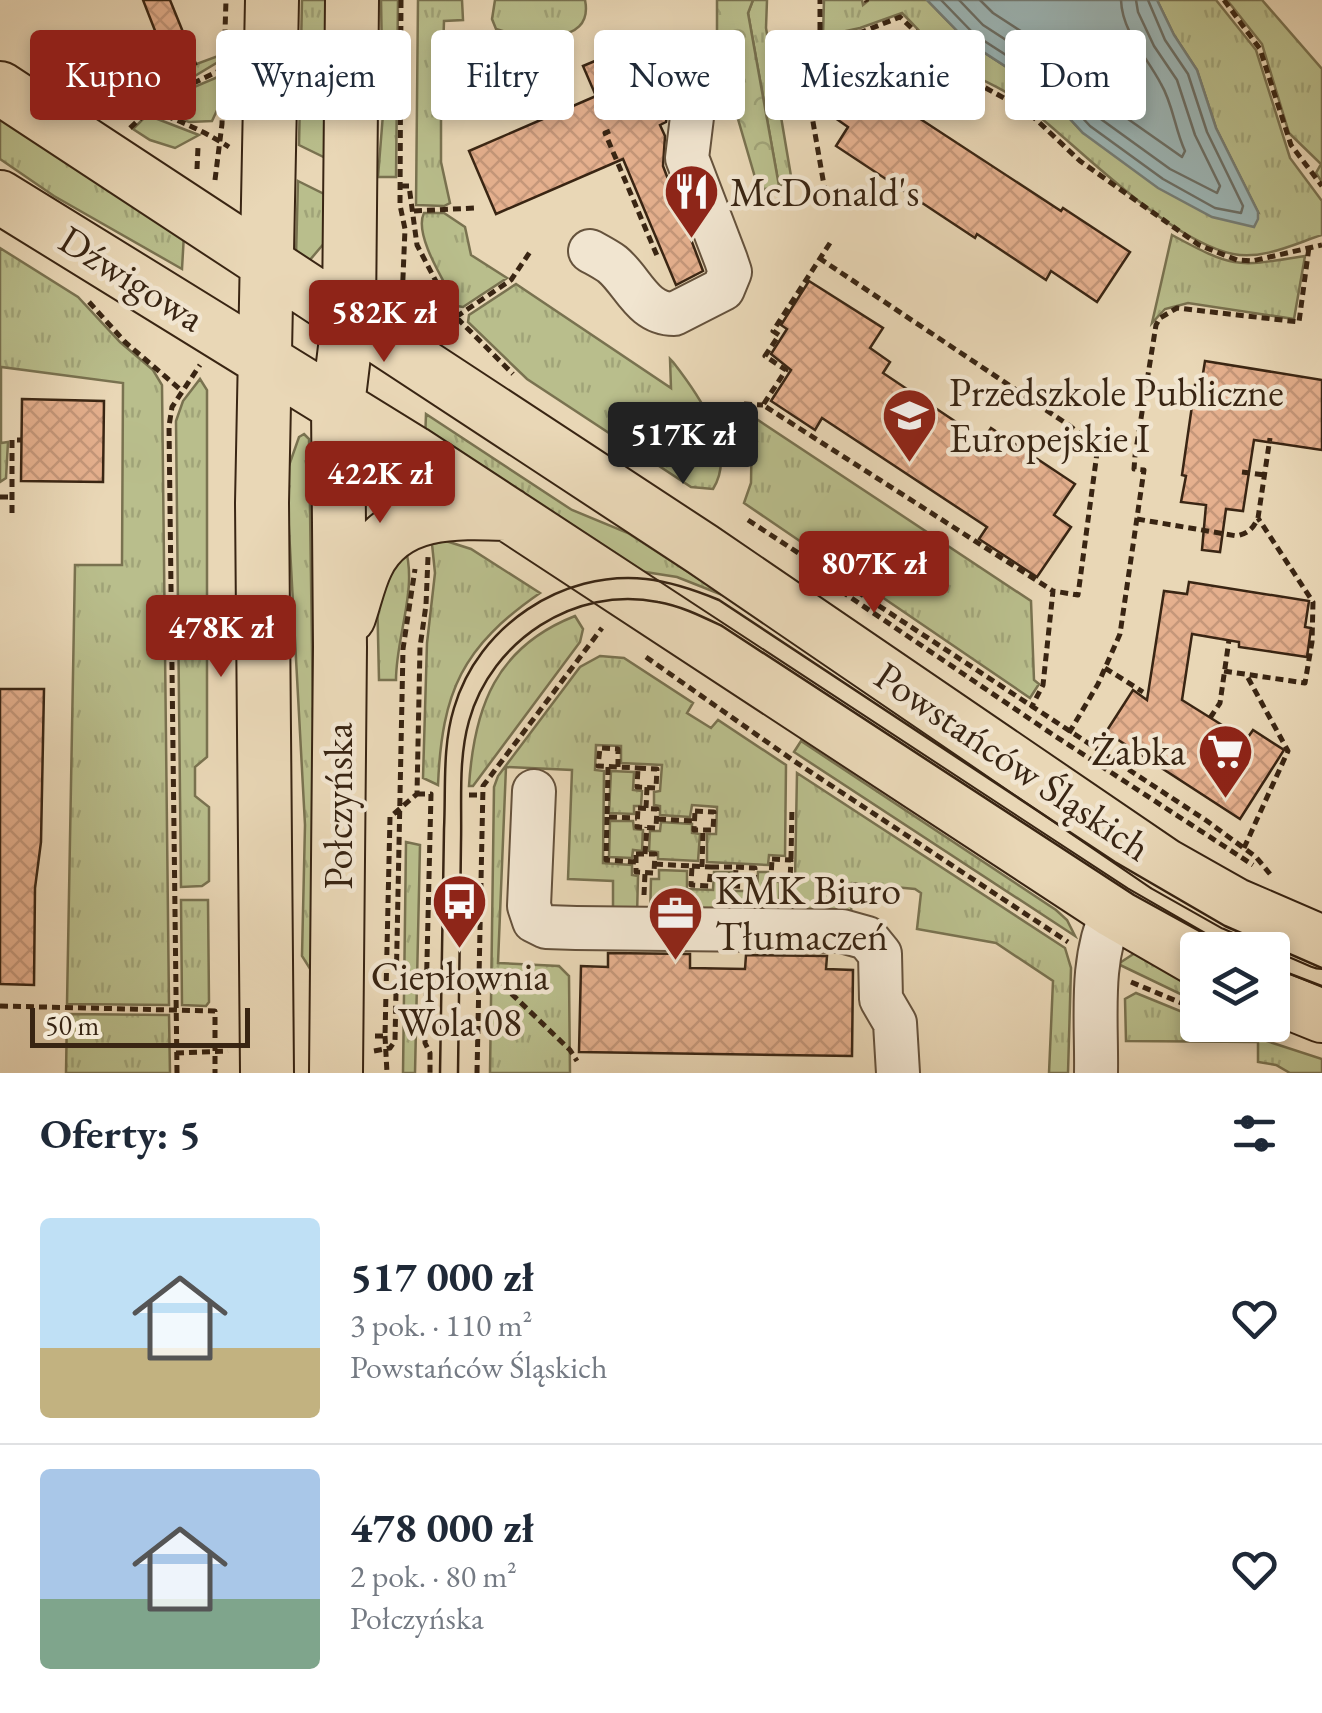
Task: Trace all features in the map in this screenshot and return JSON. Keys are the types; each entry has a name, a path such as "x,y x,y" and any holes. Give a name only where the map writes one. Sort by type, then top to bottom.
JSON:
{"main road":[{"name":"Połczyńska","path":"249,1062 265,966 264,359 272,0"},
{"name":"Połczyńska","path":"352,0 349,314 338,405 337,969 355,1062"},
{"path":"0,88 266,261"},
{"name":"Dźwigowa","path":"0,196 264,359"},
{"name":"Powstańców Śląskich","path":"266,261 702,549 1165,865 1234,904 1322,942"},
{"name":"Powstańców Śląskich","path":"264,359 508,514 1113,911 1180,950"},
{"path":"340,647 366,564 397,531 429,516 508,514"},
{"path":"265,966 281,981 314,993 327,988 337,969"},
{"path":"1290,1003 1322,1016"}],"street":[{"path":"590,251 614,266 642,301 666,314 723,289 730,272 688,158 692,120"},
{"path":"534,791 530,914 540,926 842,931 867,938 880,954 881,999 896,1023 898,1073"},
{"path":"1096,1073 1098,961 1101,935 1113,911"}],"path":[{"path":"225,30 226,0"},
{"path":"402,0 398,186 404,229 402,303"},
{"path":"820,0 820,30"},
{"path":"1224,0 1260,48 1291,145 1322,186"},
{"path":"867,30 900,17 914,30"},
{"path":"985,88 1026,110 1080,161 1199,245 1236,260 1252,261 1322,245"},
{"path":"124,133 136,120"},
{"path":"174,120 219,141"},
{"path":"214,180 220,120"},
{"path":"810,194 825,191 813,120"},
{"path":"610,131 605,133 653,246 660,262 666,260"},
{"path":"398,186 409,186 417,245 454,314 522,383"},
{"path":"414,211 476,208"},
{"path":"763,404 786,370 765,356 779,334 773,331 830,243"},
{"path":"1069,734 1120,634 1144,470 1134,468 1153,335 1160,318 1177,308 1190,308 1299,322 1309,247"},
{"path":"434,328 511,280 532,249"},
{"path":"744,404 763,404 1054,591 1078,595 1098,460 1092,443 820,258"},
{"path":"86,298 125,342 182,390"},
{"path":"176,1073 169,426 172,407 198,370 203,354"},
{"path":"1138,519 1236,536 1254,528 1270,438"},
{"path":"12,513 12,440 22,440"},
{"path":"1242,472 1264,475"},
{"path":"0,496 12,497"},
{"path":"1224,671 1305,683 1314,627 1313,602 1258,518"},
{"path":"748,520 1207,821 1256,856 1264,869"},
{"path":"766,542 1252,864"},
{"path":"355,1062 387,1050 395,1040 403,649 414,593 413,553"},
{"path":"418,794 420,647 428,556"},
{"path":"1031,708 1043,685 1054,591"},
{"path":"602,628 616,637"},
{"path":"1210,718 1220,703 1228,640"},
{"path":"631,647 794,761 1072,945"},
{"path":"1105,668 1142,692"},
{"path":"1244,848 1288,751 1246,674"},
{"path":"618,768 618,749 600,748 598,766 618,768 638,768 657,769 656,788 637,787 638,768"},
{"path":"608,767 606,860 636,862"},
{"path":"646,808 647,787"},
{"path":"388,1073 385,1036 390,817 418,794 435,794 426,1043 430,1073"},
{"path":"469,795 482,795"},
{"path":"791,860 772,859 772,878 790,879 791,860 792,807"},
{"path":"638,808 646,808 657,809 656,828 637,826 638,808"},
{"path":"695,811 714,812 713,830 703,830 694,830 695,811"},
{"path":"607,817 638,818"},
{"path":"656,818 695,821"},
{"path":"645,854 646,827"},
{"path":"702,866 703,830"},
{"path":"636,854 645,854 655,854 654,873 636,872 636,854"},
{"path":"655,864 772,869"},
{"path":"692,866 691,885 710,886 710,867"},
{"path":"736,868 735,886 754,887 755,868"},
{"path":"480,973 492,974 570,1050 576,1061"},
{"path":"1122,976 1180,1002"},
{"path":"0,1006 215,1011 215,1073"},
{"path":"375,1036 385,1036"},
{"path":"176,1053 215,1052 249,1062"}],"green space":[{"path":"302,0 334,0 335,30 301,30"},
{"path":"381,0 398,0 398,30 382,30"},
{"path":"418,0 462,0 463,20 444,21 444,30 431,30 431,120 441,120 441,162 450,203 416,205"},
{"path":"495,0 585,0 585,16 573,30 500,30 492,19"},
{"path":"717,0 753,0 748,13 779,186 759,191 738,120 745,120 745,30 717,30"},
{"path":"753,0 767,0 765,108 748,13"},
{"path":"824,0 862,0 863,5 869,0 927,0 956,30 919,30 902,13 851,30 823,30"},
{"path":"1157,0 1216,0 1256,50 1290,158 1322,201 1322,235 1256,255 1233,254 1207,245 1180,231 1124,190 1043,120 1071,120 1083,133 1258,212 1216,128 1197,70"},
{"path":"1227,0 1262,0 1322,69 1322,182 1316,173 1321,164 1289,133 1262,44"},
{"path":"985,53 1005,66 1005,92 985,81"},
{"path":"216,57 216,63 196,75 196,64"},
{"path":"216,78 216,112 212,121 184,120 196,120 196,86"},
{"path":"0,114 184,234 182,269 54,196 0,159"},
{"path":"142,120 160,120 199,135 175,148 150,140 133,129"},
{"path":"300,120 337,120 338,164 299,145"},
{"path":"383,120 397,120 396,177 378,177"},
{"path":"767,120 782,120 792,182 779,186"},
{"path":"298,181 338,201 326,241 309,261 296,256"},
{"path":"424,213 444,213 465,227 471,255 507,278 463,307 457,306 427,246"},
{"path":"1172,235 1236,262 1305,256 1294,319 1188,303 1165,309 1152,323"},
{"path":"0,248 78,297 153,370 162,385 169,1005 67,1004 75,565 122,565 123,383 1,367 1,443 8,442 6,478 0,482"},
{"path":"516,284 671,388 670,359 673,362 703,406 718,440 721,457 713,489 691,487 527,379 468,322 469,315"},
{"path":"200,379 207,390 207,757 195,767 195,796 209,807 209,881 202,886 181,887 176,421 183,401"},
{"path":"426,414 572,510 628,533 725,596 677,577 639,571 425,441"},
{"path":"752,416 1031,601 1034,680 1039,684 1030,698 744,503 751,483"},
{"path":"304,434 309,439 316,926 312,972 302,956 305,825 286,474 299,437"},
{"path":"446,541 471,549 540,593 492,633 461,674 445,723 438,785 423,778 427,643 435,573 432,544"},
{"path":"405,547 408,596 396,680 379,680 377,590"},
{"path":"575,616 583,629 580,642 473,786 469,786 477,730 494,683 526,645"},
{"path":"600,656 624,658 693,703 687,713 711,728 718,720 786,765 785,856 769,855 768,865 707,862 707,834 716,834 717,807 692,805 690,817 660,815 660,806 654,805 654,792 660,791 662,765 621,763 621,746 596,745 595,770 604,771 603,863 632,865 632,875 638,876 637,916 613,907 613,881 568,879 572,770 506,767 498,963 559,966 569,976 570,1073 490,1073 494,787 498,776 580,667"},
{"path":"801,741 1056,910 1075,936 794,752"},
{"path":"611,771 634,772 633,790 642,791 641,806 634,806 634,814 609,813"},
{"path":"797,773 1065,948 1071,968 1068,1073 1049,1073 1053,981 996,943 917,929 921,893 915,889 852,883 851,919 788,917 787,882 795,882"},
{"path":"610,821 633,821 634,829 643,830 642,851 633,850 632,858 609,857"},
{"path":"661,822 692,824 692,833 700,834 698,861 658,859 658,852 649,851 650,831 660,831"},
{"path":"406,842 420,845 415,1073 403,1073"},
{"path":"659,870 687,871 687,889 713,890 714,872 732,872 733,891 757,891 758,872 768,872 768,881 780,882 779,918 650,917 651,879 659,879"},
{"path":"181,900 208,900 206,1006 182,1005"},
{"path":"1135,953 1180,975 1180,994 1118,964"},
{"path":"1136,993 1180,1011 1180,1041 1126,1041 1125,999"},
{"path":"67,1014 169,1015 170,1073 66,1073"},
{"path":"1258,1042 1270,1042 1322,1059 1322,1073 1290,1073 1276,1065 1258,1062"}],"water":[{"path":"927,0 1157,0 1197,70 1216,128 1258,212 1254,227 1212,217 1158,188 1071,120 1146,120 1146,30 1005,30 1005,66 985,53 985,30 956,30"}],"building":[{"path":"143,0 170,0 182,30 155,30"},
{"path":"594,61 594,91 583,66"},
{"path":"594,97 594,120 666,120 660,125 665,136 663,166 703,271 676,285 623,159 496,214 469,151 541,120 574,120 574,106"},
{"path":"838,120 922,120 1130,252 1097,302 1051,271 1046,280 836,146 848,127"},
{"path":"809,281 883,328 870,348 890,362 883,373 983,440 991,428 1075,484 1054,515 1071,527 1037,577 979,539 987,527 822,418 815,430 771,401 791,370 771,354 787,329 781,325"},
{"path":"1205,361 1322,380 1322,450 1254,440 1243,511 1226,509 1220,552 1202,550 1206,505 1181,502 1195,385 1201,386"},
{"path":"22,399 104,401 103,482 21,481"},
{"path":"1189,582 1309,601 1305,627 1311,628 1307,657 1239,647 1239,642 1192,634 1182,700 1246,740 1253,730 1284,750 1240,819 1106,732 1133,690 1147,700 1164,591 1187,594"},
{"path":"0,689 44,689 34,985 0,984"},
{"path":"608,953 690,954 690,968 745,969 746,955 827,956 826,969 853,970 852,1056 579,1052 581,966 608,967"}],"tram line":[{"path":"440,1073 445,768 454,708 482,652 503,629 555,594 615,579 665,582 719,600 1115,862 1225,926 1322,968"},
{"path":"458,1073 461,782 469,721 496,666 517,644 541,625 597,602 658,602 722,626 1134,895 1201,932"},
{"path":"1290,974 1322,986"}],"place":[{"name":"McDonald's","path":"691,241"},
{"name":"Przedszkole Publiczne Europejskie I","path":"910,464"},
{"name":"Żabka","path":"1225,800"},
{"name":"Ciepłownia Wola 08","path":"460,951"},
{"name":"KMK Biuro Tłumaczeń","path":"676,962"}]}
